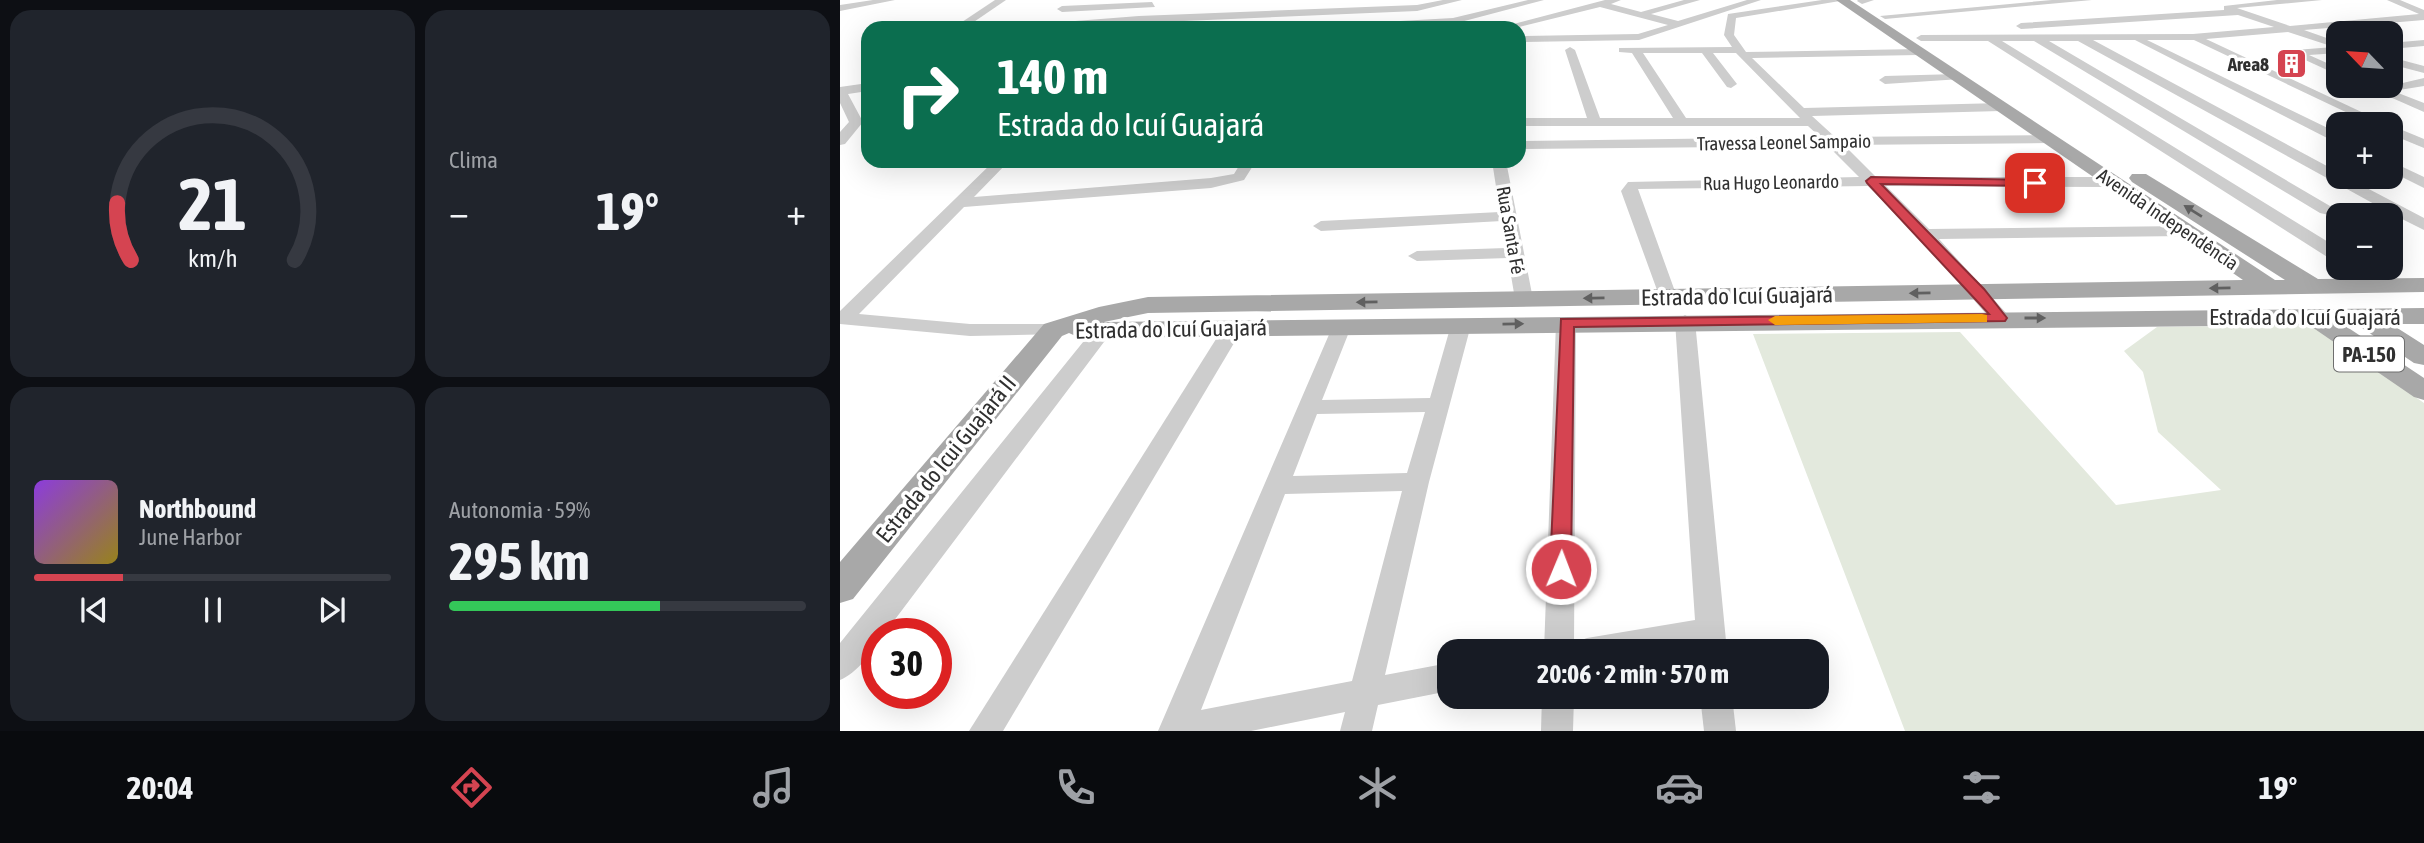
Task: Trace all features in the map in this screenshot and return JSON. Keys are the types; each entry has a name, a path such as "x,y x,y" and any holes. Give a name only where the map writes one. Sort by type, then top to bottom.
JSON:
{"main road":[{"name":"Avenida Independência","path":"1841,0 1920,45 2115,173 2362,316 2424,357"},
{"name":"Avenida Independência","path":"1864,0 1957,77 2087,165 2115,173 2185,230 2424,391"},
{"path":"2384,285 2424,314"},
{"name":"Estrada do Icuí Guajará","path":"1053,330 1128,308 2424,285"},
{"path":"1103,330 1107,322 1128,308"},
{"name":"Estrada do Icuí Guajará","path":"1053,330 2424,314"},
{"name":"Estrada do Icui Guajará II","path":"840,588 1053,330"}],"street":[{"path":"840,8 890,0"},
{"path":"969,21 1001,0"},
{"path":"1398,0 1453,21 1539,0"},
{"path":"1170,21 1415,7 1457,0"},
{"path":"1588,0 1680,25"},
{"path":"1526,22 1616,0"},
{"path":"1639,14 1695,0"},
{"path":"1526,39 1639,37 1756,0"},
{"path":"1711,16 1731,16 1841,0"},
{"path":"1925,0 1971,23"},
{"path":"1885,16 2087,0"},
{"path":"2317,0 2217,5 2326,42"},
{"path":"2392,0 2424,15"},
{"path":"2064,1 2108,20"},
{"path":"1062,9 1155,3"},
{"path":"1137,21 1155,3"},
{"path":"1526,51 1705,50 1742,53 1920,45 2108,20 2239,12"},
{"path":"1991,34 2082,39 2198,37 2424,15"},
{"path":"1731,16 1729,35 1742,53 1871,181 1979,292 2000,318"},
{"path":"2152,17 2356,112"},
{"path":"1991,34 2326,248"},
{"path":"2038,38 2326,210"},
{"path":"2135,38 2326,132"},
{"path":"2082,39 2383,203"},
{"path":"2403,45 2424,43"},
{"path":"2326,49 2295,53 2326,67"},
{"path":"1570,50 1595,121"},
{"path":"1635,50 1681,121"},
{"path":"1705,50 1731,84"},
{"path":"2403,64 2424,70"},
{"path":"1885,80 1957,77"},
{"path":"2403,84 2424,82"},
{"path":"840,141 856,122 840,92 861,88"},
{"path":"2403,92 2424,98"},
{"path":"2403,97 2424,107"},
{"path":"1526,122 1681,121 2001,107"},
{"path":"2403,135 2424,144"},
{"name":"Travessa Leonel Sampaio","path":"1526,145 2049,139"},
{"path":"841,319 995,168"},
{"path":"960,203 1212,183 1239,177 1245,168"},
{"name":"Rua Santa Fé","path":"1500,168 1524,299"},
{"path":"2403,172 2424,183"},
{"name":"Rua Hugo Leonardo","path":"1668,297 1629,191 1633,185 2115,173"},
{"path":"2403,214 2424,225"},
{"path":"1321,226 1509,216"},
{"path":"1922,234 2185,230"},
{"path":"1417,257 1516,253"},
{"path":"2376,280 2384,285"},
{"name":"Estrada do Icuí Guajará","path":"841,319 970,330 1053,330"},
{"path":"1685,321 1710,639"},
{"path":"1559,639 1566,323"},
{"path":"1356,731 1417,482 1461,325"},
{"path":"1176,731 1279,485 1341,327"},
{"path":"985,731 1233,328"},
{"path":"840,666 965,510 1103,330"},
{"path":"1309,407 1440,405"},
{"path":"1279,485 1417,482"},
{"path":"1176,731 1437,679"},
{"path":"1556,731 1557,709"},
{"path":"1717,709 1720,731"}],"shaded area":[{"path":"2311,325 2424,403 2424,731 1905,731 1753,334 1960,332 2116,505 2221,490 2158,432 2143,372 2124,351 2157,327"}],"slow traffic":[{"path":"1775,320 1982,318"}],"place":[{"name":"Area8","path":"2292,64"}],"route":[{"path":"1561,569 1566,323 2000,318 1979,292 1871,181 2035,183"}]}
